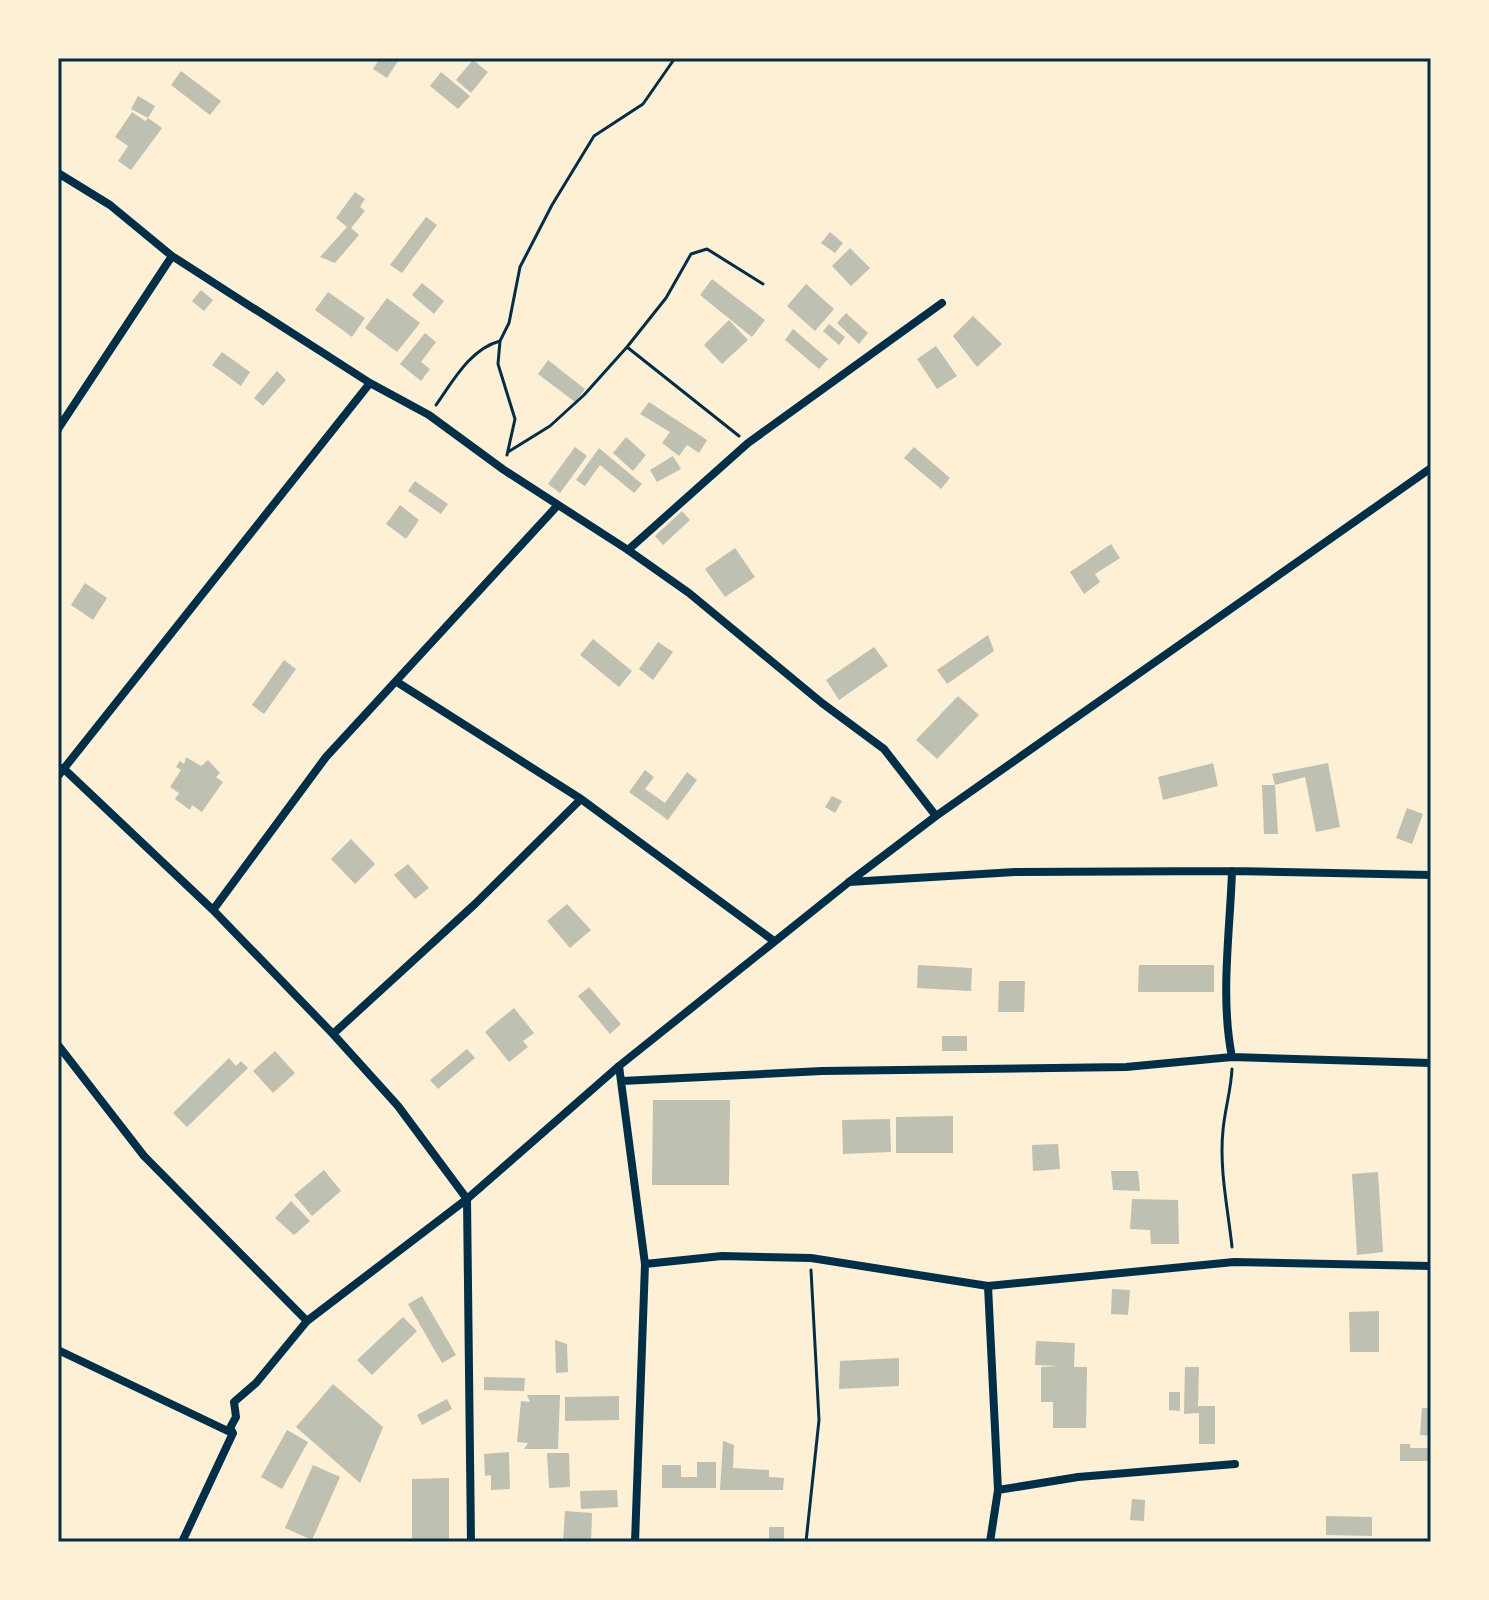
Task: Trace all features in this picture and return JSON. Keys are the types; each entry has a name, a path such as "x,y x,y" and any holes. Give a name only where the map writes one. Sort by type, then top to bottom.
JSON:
{"street":[{"path":"58,173 110,205 172,256 370,383 429,415 557,506 689,593 822,703 884,749 936,816"},
{"path":"58,429 172,256"},
{"path":"628,550 748,443 942,303"},
{"path":"370,383 61,772 213,910 333,1034 398,1106 467,1199 471,1542"},
{"path":"58,409 68,416"},
{"path":"233,1433 230,1428 236,1417 234,1402 256,1383 307,1321 467,1199 619,1066 774,941 936,816 1431,468"},
{"path":"213,910 326,757 557,506"},
{"path":"397,682 581,799 774,941"},
{"path":"333,1034 475,904 581,799"},
{"path":"849,882 1015,872 1232,871 1431,875"},
{"path":"1232,871 1228,973 1232,1057"},
{"path":"58,1045 144,1156 307,1321"},
{"path":"622,1081 822,1071 1126,1067 1232,1057 1431,1063"},
{"path":"619,1066 645,1264 635,1542"},
{"path":"645,1264 722,1256 811,1258 988,1286 1234,1262 1431,1266"},
{"path":"988,1286 998,1490 990,1542"},
{"path":"58,1350 233,1433"},
{"path":"182,1542 233,1433"},
{"path":"998,1490 1078,1477 1235,1464"}],"path":[{"path":"675,58 643,104 594,136 552,205 520,267 509,323 500,341 498,364 515,419 508,453 550,426 584,395 666,298 691,254 707,249 763,284"},
{"path":"429,415 463,367 488,344 500,341"},
{"path":"627,347 748,443"},
{"path":"1232,1057 1222,1163 1234,1262"},
{"path":"806,1542 819,1420 811,1258"}],"building":[{"path":"380,58 400,58 387,78 373,69"},
{"path":"473,60 488,72 471,93 456,80"},
{"path":"181,71 221,101 210,115 171,85"},
{"path":"441,72 470,96 458,109 430,86"},
{"path":"138,96 155,106 148,118 131,109"},
{"path":"132,112 162,128 131,170 118,161 128,146 115,137"},
{"path":"355,192 365,199 360,207 365,211 351,228 359,235 335,263 320,257 347,227 336,218"},
{"path":"426,217 437,225 402,273 390,265"},
{"path":"830,232 843,243 835,253 821,243"},
{"path":"850,248 870,268 851,286 832,266"},
{"path":"712,279 765,320 752,337 700,295"},
{"path":"422,283 444,301 434,314 412,295"},
{"path":"806,284 834,309 815,331 787,306"},
{"path":"201,290 213,300 204,311 192,301"},
{"path":"328,292 365,318 352,337 315,310"},
{"path":"387,298 420,323 397,352 365,328"},
{"path":"846,313 868,333 859,344 837,323"},
{"path":"973,316 1002,344 977,367 953,336"},
{"path":"729,320 748,340 722,364 704,345"},
{"path":"829,324 845,337 839,345 823,331"},
{"path":"793,329 828,359 819,369 785,340"},
{"path":"425,333 436,342 421,362 430,369 421,381 400,364"},
{"path":"936,346 957,376 937,389 917,359"},
{"path":"222,352 250,372 241,386 212,365"},
{"path":"548,360 585,389 575,402 538,374"},
{"path":"277,371 286,380 263,406 254,398"},
{"path":"649,402 707,440 699,453 687,445 679,456 662,443 670,432 640,414"},
{"path":"626,437 646,455 633,471 613,453"},
{"path":"575,447 587,456 560,493 548,484"},
{"path":"914,447 950,478 941,489 904,458"},
{"path":"599,448 642,484 634,493 600,465 585,486 576,480"},
{"path":"673,456 681,469 657,482 650,470"},
{"path":"415,481 448,504 441,514 408,491"},
{"path":"400,505 419,520 406,539 386,524"},
{"path":"682,511 690,520 663,545 655,536"},
{"path":"1111,544 1120,558 1095,574 1100,582 1084,594 1070,572"},
{"path":"735,548 755,577 725,597 705,569"},
{"path":"85,583 107,598 93,620 71,605"},
{"path":"988,635 994,651 947,684 937,670"},
{"path":"593,639 632,671 619,687 580,655"},
{"path":"658,642 673,652 653,680 639,669"},
{"path":"874,647 888,666 839,700 826,680"},
{"path":"284,660 296,669 264,714 252,705"},
{"path":"958,696 979,715 937,759 916,740"},
{"path":"186,757 201,766 208,760 220,773 216,777 223,782 202,812 192,805 190,810 175,799 179,793 170,787 181,770 176,767 180,761 184,764"},
{"path":"1213,763 1218,786 1163,800 1158,777"},
{"path":"1328,763 1340,827 1316,832 1305,777 1275,785 1272,774"},
{"path":"645,770 654,777 645,789 665,803 687,772 697,780 668,820 629,792"},
{"path":"1262,785 1275,785 1278,834 1264,834"},
{"path":"832,796 842,801 835,813 825,807"},
{"path":"1407,808 1423,814 1412,844 1396,838"},
{"path":"351,839 375,864 355,884 331,859"},
{"path":"408,864 429,888 415,899 394,875"},
{"path":"567,904 591,930 570,948 547,921"},
{"path":"918,965 972,968 971,991 917,988"},
{"path":"1139,965 1214,965 1214,992 1138,992"},
{"path":"999,981 1025,981 1024,1012 998,1012"},
{"path":"589,987 621,1024 610,1034 578,996"},
{"path":"514,1008 534,1033 523,1041 528,1047 509,1062 485,1032"},
{"path":"942,1036 967,1036 967,1051 942,1051"},
{"path":"467,1049 475,1058 438,1089 430,1080"},
{"path":"275,1051 295,1073 273,1093 253,1071"},
{"path":"229,1058 236,1066 241,1061 248,1068 187,1127 173,1113"},
{"path":"653,1100 730,1100 729,1185 652,1185"},
{"path":"953,1116 953,1153 896,1153 896,1117"},
{"path":"890,1119 891,1152 843,1154 842,1120"},
{"path":"1058,1144 1060,1169 1033,1171 1032,1145"},
{"path":"324,1170 341,1191 312,1216 294,1195"},
{"path":"1111,1171 1138,1171 1140,1191 1113,1190"},
{"path":"1378,1172 1383,1252 1357,1255 1352,1174"},
{"path":"1132,1199 1178,1200 1179,1244 1151,1244 1150,1230 1130,1229"},
{"path":"291,1201 310,1221 294,1235 275,1218"},
{"path":"1112,1289 1130,1290 1128,1315 1111,1314"},
{"path":"422,1296 456,1355 442,1363 408,1304"},
{"path":"1379,1311 1379,1352 1350,1352 1349,1312"},
{"path":"403,1317 417,1331 372,1375 357,1360"},
{"path":"555,1340 567,1344 568,1372 556,1373"},
{"path":"1036,1341 1075,1343 1074,1367 1087,1367 1086,1428 1053,1428 1053,1402 1041,1402 1041,1367 1059,1366 1035,1365"},
{"path":"899,1358 899,1386 839,1389 840,1361"},
{"path":"1185,1367 1199,1367 1198,1406 1215,1406 1215,1444 1199,1444 1199,1413 1184,1414"},
{"path":"484,1377 525,1378 524,1391 484,1390"},
{"path":"333,1384 383,1427 360,1483 296,1427"},
{"path":"1169,1392 1180,1392 1180,1411 1169,1410"},
{"path":"527,1395 560,1395 558,1449 524,1449 528,1443 517,1442 521,1401 530,1402"},
{"path":"619,1396 619,1420 565,1421 565,1397"},
{"path":"447,1399 452,1409 422,1425 417,1415"},
{"path":"1422,1408 1431,1408 1431,1436 1420,1435"},
{"path":"287,1430 308,1442 282,1489 261,1477"},
{"path":"723,1441 734,1445 733,1468 769,1470 769,1477 784,1478 783,1490 720,1490"},
{"path":"1400,1444 1410,1444 1410,1448 1431,1448 1431,1461 1400,1461"},
{"path":"509,1452 510,1489 491,1490 491,1475 485,1476 484,1454"},
{"path":"547,1453 569,1453 570,1487 549,1488"},
{"path":"697,1462 716,1462 716,1488 662,1488 662,1465 681,1465 681,1477 697,1477"},
{"path":"313,1465 340,1477 312,1540 285,1528"},
{"path":"449,1478 449,1539 412,1540 412,1479"},
{"path":"617,1490 618,1507 581,1509 580,1491"},
{"path":"1132,1499 1145,1500 1144,1521 1130,1520"},
{"path":"565,1511 592,1513 591,1542 563,1542"},
{"path":"1326,1516 1372,1517 1372,1536 1326,1535"},
{"path":"769,1527 784,1527 784,1542 769,1542"}]}
